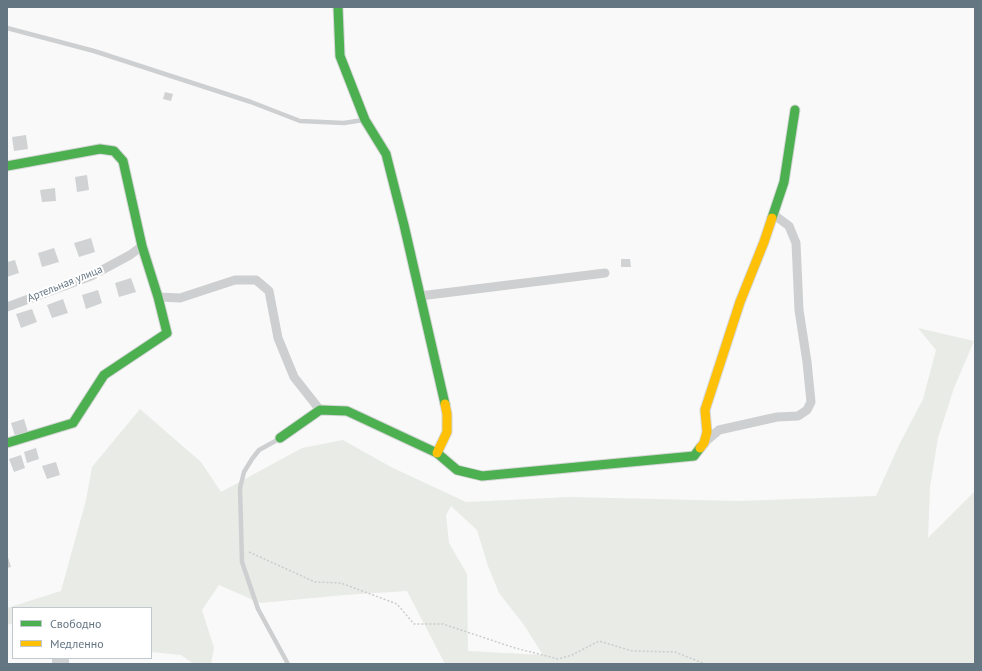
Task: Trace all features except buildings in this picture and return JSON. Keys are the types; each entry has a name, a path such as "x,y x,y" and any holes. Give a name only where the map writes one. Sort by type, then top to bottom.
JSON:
{"street":[{"path":"338,7 340,56 365,120 386,154 404,225 447,414 447,432 437,453"},
{"path":"704,443 706,432 705,410 740,302 764,242 784,182 795,110"},
{"path":"7,166 100,149 114,151 123,161 142,246 158,297 167,333 104,375 73,423 7,443"},
{"path":"280,438 320,410 348,411 437,453 457,470 482,476 694,456 704,443 719,430 777,417 798,416 807,410 811,402 807,362 798,310 796,243 789,226 773,214"},
{"name":"Артельная улица","path":"7,307 90,276 130,255 142,246"},
{"path":"420,296 605,273"},
{"path":"158,297 180,298 235,280 256,280 269,291 278,338 294,377 320,410"}],"lane":[{"path":"7,28 94,51 251,102 300,121 344,123 365,120"},
{"path":"280,438 259,450 252,458 244,472 240,488 241,549 242,562 258,609 288,664"}],"path":[{"path":"241,549 315,582 341,583 398,604 414,624 443,624 515,648 558,659 572,655 598,641 632,651 675,652 705,664"}],"shaded area":[{"path":"918,328 974,341 954,388 938,438 930,487 928,538 975,491 975,664 445,664 407,591 260,603 219,585 202,610 214,648 211,664 194,664 181,655 152,652 152,607 12,607 12,623 7,625 7,608 61,591 86,500 92,467 140,409 201,462 221,492 302,448 343,440 391,467 466,502 570,497 739,501 876,496 899,445 923,399 936,350","holes":["451,506 477,530 488,566 499,593 524,625 543,655 468,651 467,574 449,543 446,515"]}],"traffic: fast":[{"path":"338,7 340,56 365,120 386,154 404,225 445,404"},
{"path":"772,218 784,182 795,110"},
{"path":"7,166 100,149 114,151 123,161 142,246 158,297 167,333 104,375 73,423 7,443"},
{"path":"280,438 320,410 347,411 437,453 457,470 482,476 694,456 700,448"}],"traffic: slow":[{"path":"700,448 704,443 707,432 705,410 740,302 772,218"},
{"path":"437,453 447,432 447,414 445,404"}]}
